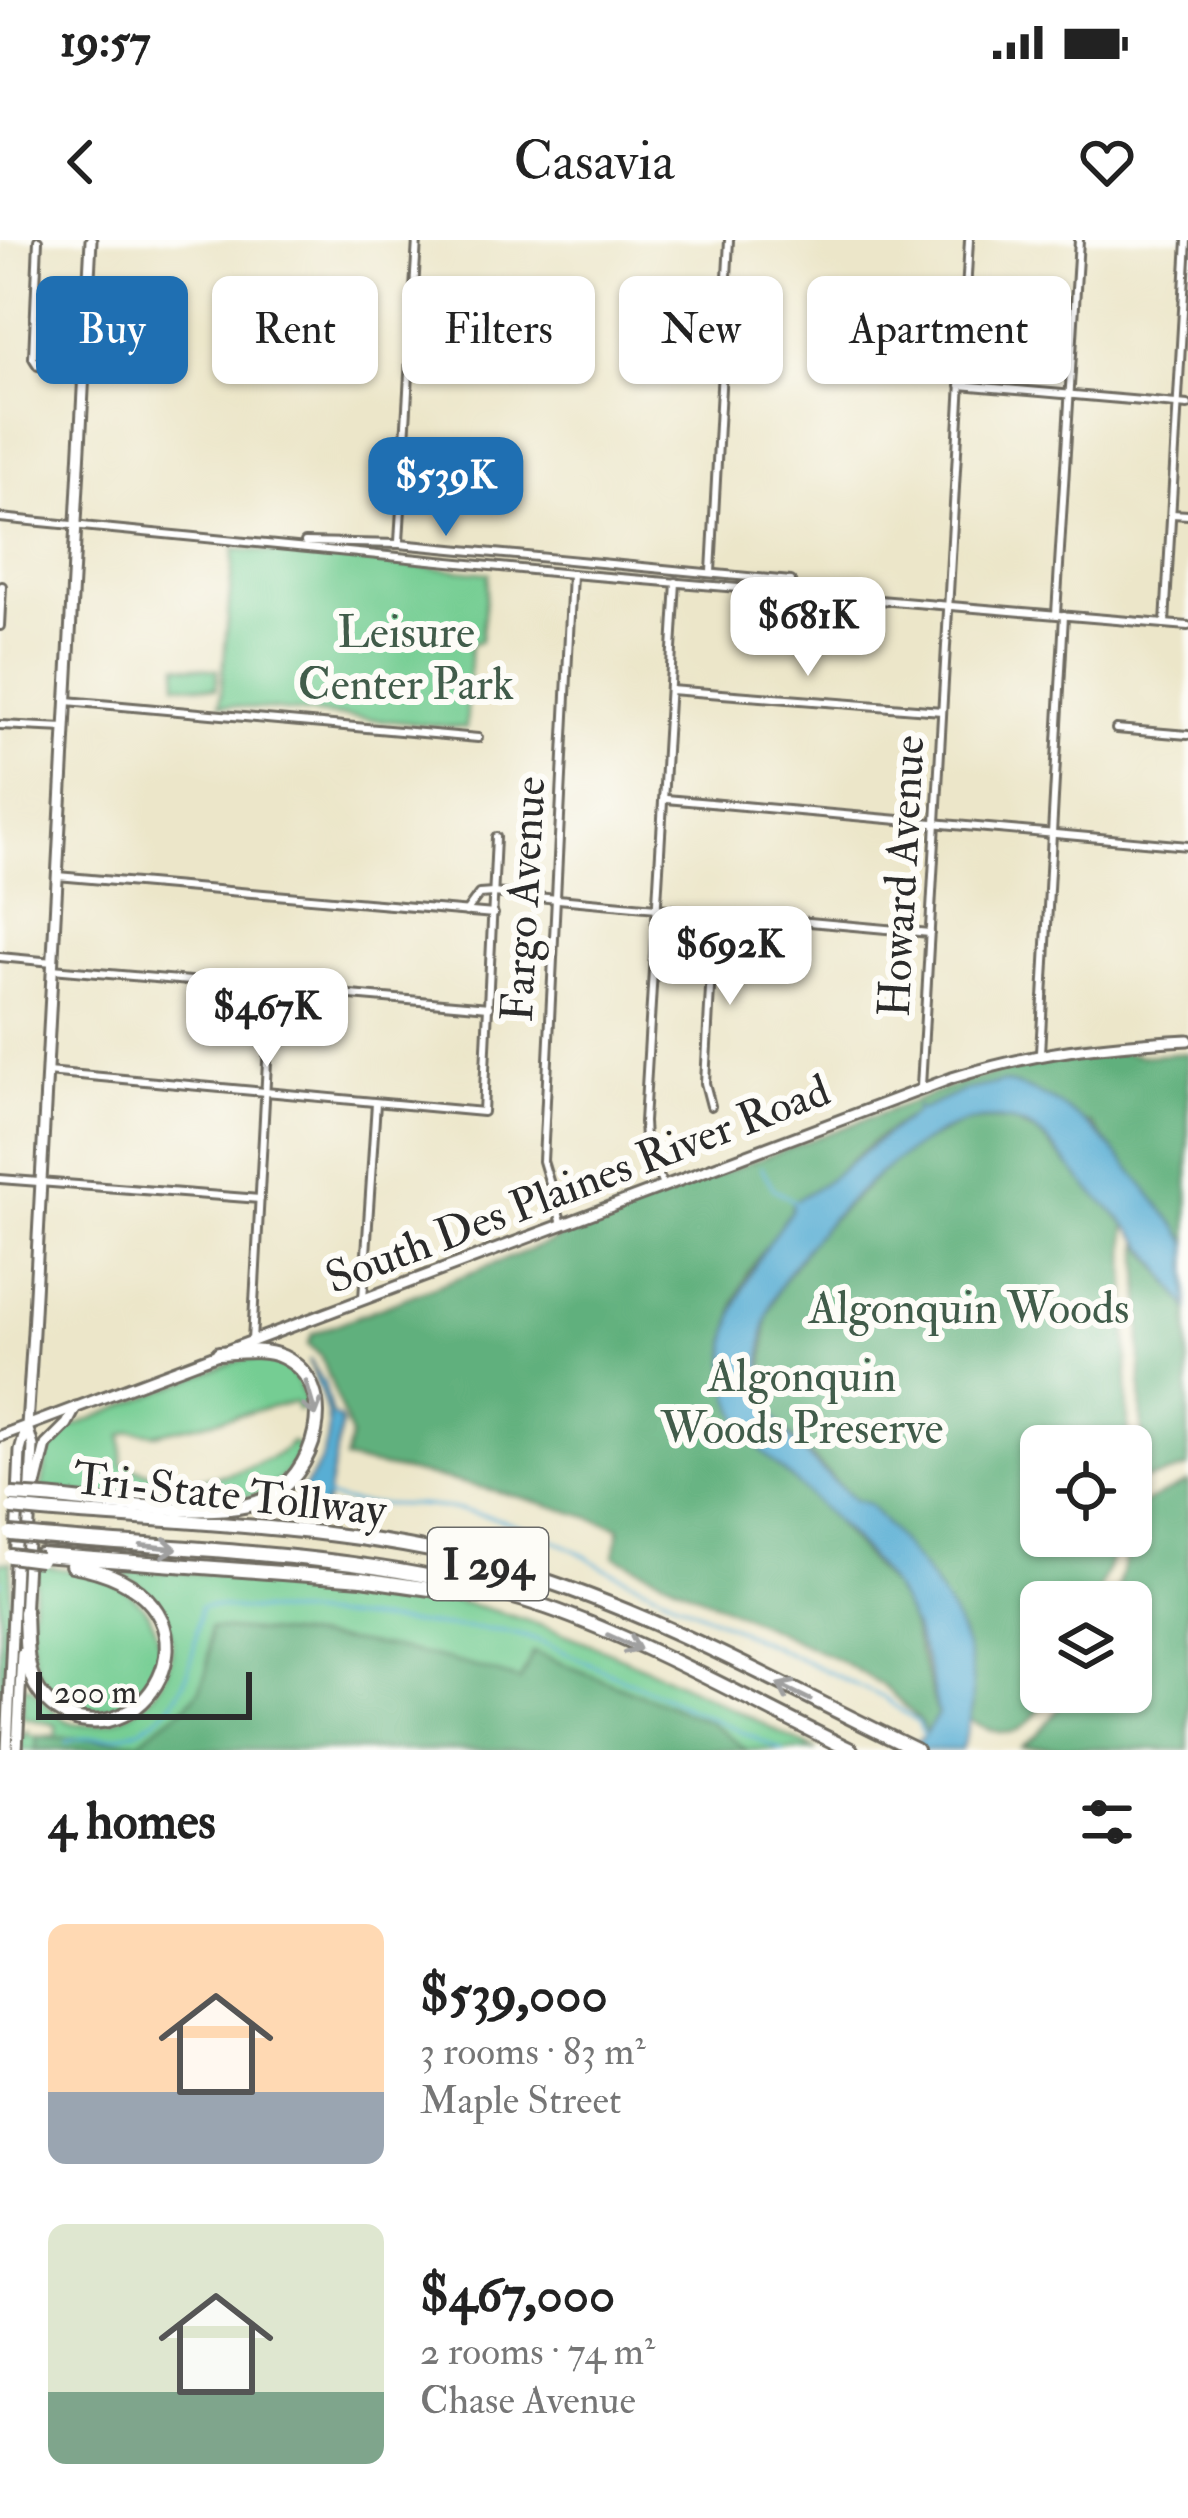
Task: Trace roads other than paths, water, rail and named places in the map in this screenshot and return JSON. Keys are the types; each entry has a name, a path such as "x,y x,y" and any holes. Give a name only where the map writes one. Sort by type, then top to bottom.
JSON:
{"highway":[{"path":"39,1504 206,1508 252,1504 285,1486 314,1441 316,1408 307,1382 293,1364 275,1354 219,1353"},
{"name":"Tri-State Tollway","path":"6,1501 378,1541 514,1570 613,1606 916,1750"},
{"name":"Tri-State Tollway","path":"5,1533 401,1571 545,1607 850,1750"},
{"path":"5,1553 362,1579 515,1600"},
{"path":"25,1612 33,1682 51,1706 89,1723 116,1721 153,1695 166,1663 166,1641 144,1594 107,1573 41,1557"}],"main road":[{"path":"89,276 91,240"},
{"path":"7,1750 20,1451 27,1426 83,384"},
{"name":"South Des Plaines River Road","path":"0,1436 921,1089 1040,1053 1188,1040"},
{"path":"17,1750 25,1612 46,1445 76,1407"},
{"path":"27,1426 39,1504"}],"street":[{"path":"36,276 38,240"},
{"path":"399,544 417,240"},
{"path":"710,573 729,240"},
{"name":"Howard Avenue","path":"966,276 968,240"},
{"path":"1040,1053 1078,240"},
{"path":"1165,624 1187,240"},
{"path":"36,287 36,363"},
{"path":"960,385 1188,405"},
{"name":"Howard Avenue","path":"921,1089 960,385"},
{"path":"1172,514 1188,515"},
{"path":"0,518 572,574 1188,626"},
{"path":"290,544 336,540 399,544 791,581"},
{"name":"Fargo Avenue","path":"562,1224 543,1161 572,574"},
{"path":"663,1186 645,1139 644,1122 676,582"},
{"path":"0,626 2,586"},
{"path":"670,690 942,711"},
{"path":"67,701 478,739"},
{"path":"0,724 65,728"},
{"path":"1116,729 1188,735"},
{"path":"664,799 1188,846"},
{"path":"47,1072 483,1112 496,837"},
{"path":"57,876 494,914"},
{"path":"466,912 479,894 493,893 930,932"},
{"path":"711,1106 705,1083 714,913"},
{"path":"0,957 489,1007"},
{"path":"252,1341 271,988"},
{"path":"363,1299 376,1103"},
{"path":"0,1179 260,1199"}],"water":[{"path":"1003,1082 1058,1103 1102,1139 1141,1182 1188,1244 1188,1308 1132,1231 1050,1143 1026,1126 1003,1120 963,1123 908,1152 847,1203 795,1262 777,1291 765,1325 761,1373 769,1406 801,1450 854,1500 869,1504 915,1559 953,1616 966,1647 971,1713 961,1750 901,1750 922,1738 938,1715 911,1621 886,1578 862,1550 751,1438 735,1409 727,1379 727,1349 742,1291 793,1201 840,1171 915,1113 916,1107 921,1110 966,1090"},
{"path":"309,1359 341,1427 326,1503 318,1511 292,1505 323,1456 329,1428"}],"waterway":[{"path":"761,1167 774,1189 796,1202"},
{"path":"327,1497 452,1509 541,1534 884,1698 918,1723 923,1736"},
{"path":"66,1742 122,1735 160,1716 182,1686 200,1607 209,1606 502,1631 535,1639 782,1750"}],"park label":[{"name":"Leisure Center Park","path":"406,657"},
{"name":"Algonquin Woods","path":"969,1307"},
{"name":"Algonquin Woods Preserve","path":"802,1401"}]}
